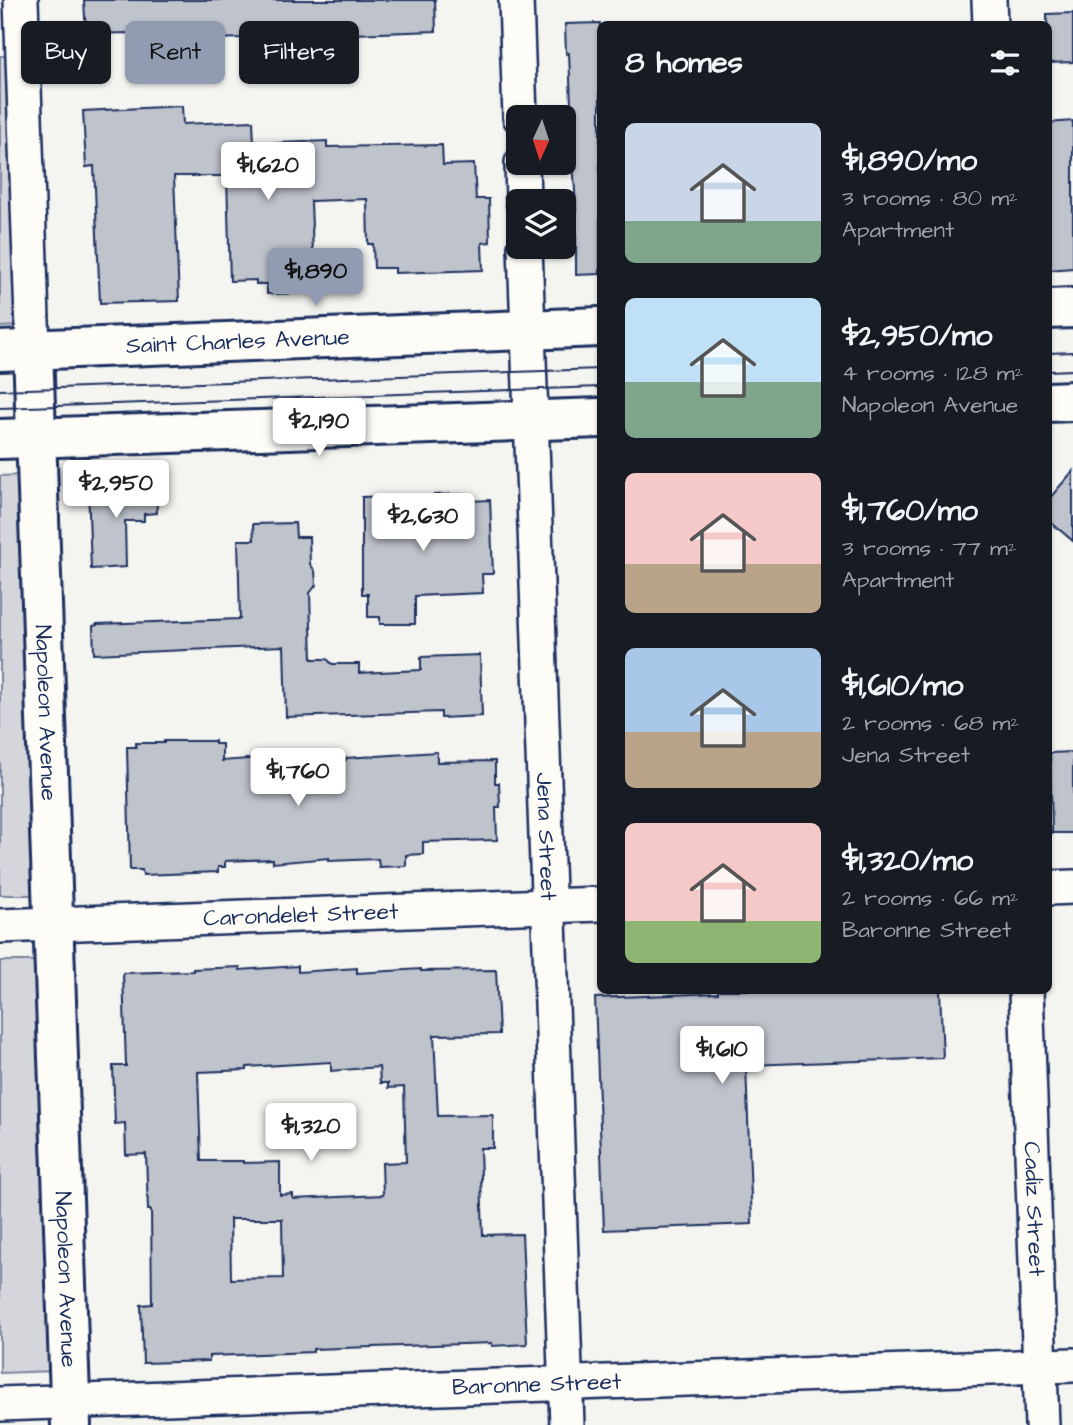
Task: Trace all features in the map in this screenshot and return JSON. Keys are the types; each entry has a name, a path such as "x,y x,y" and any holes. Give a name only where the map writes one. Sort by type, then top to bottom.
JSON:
{"main road":[{"path":"1052,309 1073,308"},
{"name":"Saint Charles Avenue","path":"17,350 597,327"},
{"name":"Napoleon Avenue","path":"17,350 18,438 54,924 71,1413"},
{"path":"1052,402 1073,401"},
{"path":"18,438 597,418"}],"street":[{"path":"516,0 520,105"},
{"path":"989,0 990,21"},
{"name":"Napoleon Avenue","path":"14,10 17,350"},
{"name":"Jena Street","path":"525,259 568,1425"},
{"path":"1052,888 1073,887"},
{"name":"Carondelet Street","path":"0,926 597,904"},
{"name":"Cadiz Street","path":"1026,994 1042,1425"},
{"name":"Baronne Street","path":"0,1404 71,1413 566,1383 1073,1365"}],"shaded area":[{"path":"0,56 9,56 20,326 0,327"},
{"path":"24,475 38,895 0,895 0,476"},
{"path":"0,961 42,961 55,1371 0,1373"}],"building":[{"path":"84,0 435,0 436,31 359,34 359,21 239,21 239,38 225,39 225,21 125,21 125,33 111,33 111,21 85,21"},
{"path":"1073,13 1073,62 1052,63 1052,21 1047,21 1047,14"},
{"path":"597,23 597,274 576,275 576,105 571,105 569,53 566,54 565,24"},
{"path":"182,106 183,124 253,121 254,144 327,141 327,147 442,145 443,165 474,164 476,199 489,199 490,242 482,243 483,270 395,273 395,268 374,268 373,244 368,244 367,199 311,201 314,281 306,282 306,293 267,294 267,284 256,284 256,280 230,281 227,176 174,176 179,301 100,303 94,166 86,167 83,111"},
{"path":"1073,121 1073,268 1052,270 1052,123"},
{"path":"1073,471 1073,541 1052,523 1052,495"},
{"path":"142,484 142,487 156,486 157,513 144,514 144,521 125,521 126,567 91,569 88,486"},
{"path":"469,494 469,501 490,500 493,574 482,574 483,593 415,596 415,624 380,624 380,617 368,617 368,594 362,594 362,497 389,496 389,508 434,507 434,495"},
{"path":"295,523 296,537 309,537 310,564 315,571 316,585 310,593 312,659 327,659 332,664 359,664 359,673 421,670 421,657 480,655 482,716 441,718 441,712 286,717 284,646 94,654 93,626 97,624 240,619 238,540 254,540 253,524"},
{"path":"215,741 215,744 222,744 222,761 261,758 261,763 296,763 437,752 437,762 495,761 495,783 499,783 500,807 496,807 497,840 423,842 423,854 406,855 406,866 379,867 378,859 329,861 329,858 273,863 273,859 225,861 225,867 218,867 218,872 143,875 142,870 130,870 127,747 136,747 136,743"},
{"path":"1073,752 1073,833 1052,833 1052,753"},
{"path":"298,966 298,972 357,968 357,973 421,969 496,970 499,1034 434,1035 438,1116 493,1115 493,1148 480,1148 483,1235 522,1234 527,1344 313,1349 313,1352 209,1356 209,1361 143,1363 141,1305 152,1304 151,1210 148,1210 146,1154 126,1155 125,1123 115,1124 113,1066 126,1066 123,973 240,967 240,970","holes":["331,1062 331,1071 379,1067 380,1083 388,1083 388,1088 404,1087 406,1162 382,1163 383,1195 293,1199 293,1194 280,1195 280,1162 201,1161 198,1072","230,1219 282,1219 283,1278 231,1279"]},
{"path":"693,994 940,994 943,1058 746,1065 752,1224 604,1230 595,998"}],"tram line":[{"path":"1052,353 1073,352"},
{"path":"0,390 597,369"},
{"path":"1052,371 1073,370"},
{"path":"0,408 597,387"}]}
